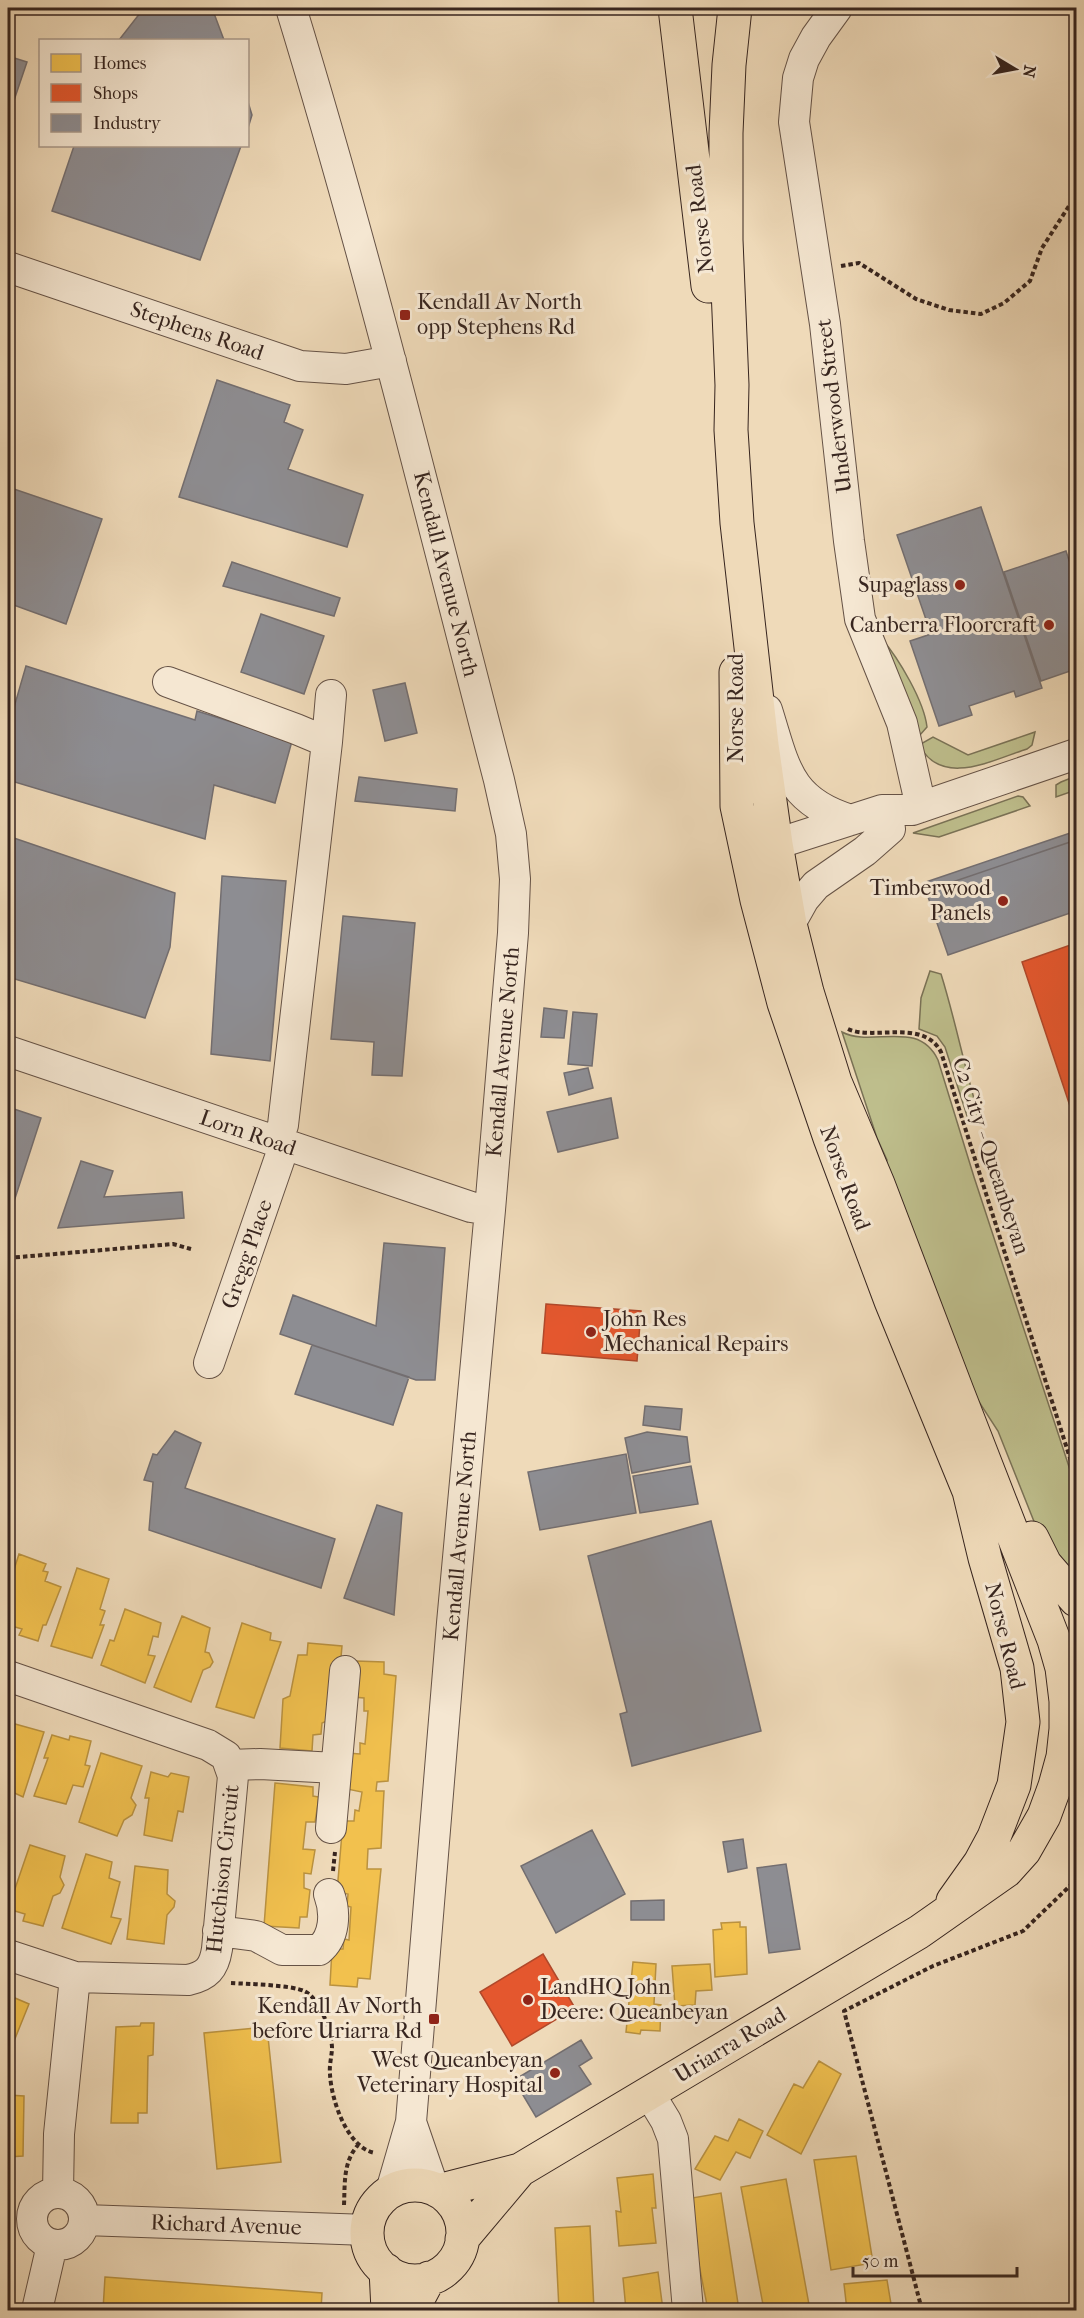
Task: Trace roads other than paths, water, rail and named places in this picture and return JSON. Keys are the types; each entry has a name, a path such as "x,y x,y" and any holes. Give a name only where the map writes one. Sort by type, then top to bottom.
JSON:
{"main road":[{"name":"Norse Road","path":"675,8 715,342 731,430"},
{"name":"Norse Road","path":"735,8 727,83 726,133 726,240 732,385 731,430 737,523 763,753 763,857 784,1003 807,1073 891,1301 969,1491 985,1558 1017,1668 1023,1710 1020,1754 1014,1785 1002,1820 980,1863 929,1925"},
{"name":"Norse Road","path":"737,523 737,806 763,857 790,924 807,992 835,1082 878,1184 1067,1670 1066,1714 1070,1750 1044,1816 1017,1861 996,1880 929,1925"},
{"path":"957,1391 992,1436 1042,1560 1077,1600"},
{"path":"969,1491 1025,1635 1035,1651 1067,1670 1048,1686 1041,1702 1035,1760 1028,1790 980,1863"},
{"name":"Uriarra Road","path":"436,2190 520,2170 649,2093 855,1988 929,1925"},
{"name":"Uriarra Road","path":"462,2239 520,2170"},
{"path":"412,2185 436,2190 446,2196 458,2211 463,2229 462,2239 460,2248 445,2270 429,2278 411,2280 393,2275 386,2270 354,2230 391,2191 412,2185"},
{"path":"386,2270 388,2310"},
{"path":"412,2310 429,2278"}],"street":[{"name":"Kendall Avenue North","path":"291,8 331,138 391,362 511,834 515,879 513,933 490,1210 452,1623 411,2122 391,2191"},
{"name":"Underwood Street","path":"837,8 816,37 804,59 798,78 794,122 825,324 860,619 902,723 907,815"},
{"name":"Stephens Road","path":"8,267 300,366 346,369 391,362"},
{"path":"754,667 789,775 814,805 851,820"},
{"path":"168,682 327,742"},
{"name":"Gregg Place","path":"209,1363 281,1144 331,695"},
{"path":"763,857 907,815 1077,754"},
{"path":"763,857 851,820 882,810 907,815"},
{"path":"790,924 804,899 816,885 865,851 907,815"},
{"name":"Lorn Road","path":"8,1051 471,1207 490,1210"},
{"path":"331,1828 345,1671"},
{"name":"Hutchison Circuit","path":"8,1676 208,1745 223,1753 230,1765 233,1782 216,1958 210,1971 188,1980 75,1977 8,1954"},
{"path":"230,1765 260,1764 336,1768"},
{"path":"218,1931 256,1936 282,1950 318,1950 330,1938 333,1909 329,1894"},
{"path":"58,2192 59,2134 75,1977"},
{"path":"649,2093 666,2121 673,2139 688,2310"},
{"name":"Kendall Avenue North","path":"411,2122 436,2190"},
{"path":"58,2192 74,2197 80,2204 84,2220 78,2237 70,2242 52,2245 45,2242 19,2215 50,2193 58,2192"},
{"name":"Richard Avenue","path":"84,2220 354,2230"},
{"path":"37,2310 52,2245"}],"place":[{"name":"Kendall Av North opp Stephens Rd","path":"405,315"},
{"name":"Supaglass","path":"960,585"},
{"name":"Canberra Floorcraft","path":"1049,625"},
{"name":"Timberwood Panels","path":"1003,901"},
{"name":"John Res Mechanical Repairs","path":"591,1332"},
{"name":"LandHQ John Deere: Queanbeyan","path":"528,2000"},
{"name":"Kendall Av North before Uriarra Rd","path":"434,2019"},
{"name":"West Queanbeyan Veterinary Hospital","path":"555,2073"}]}
